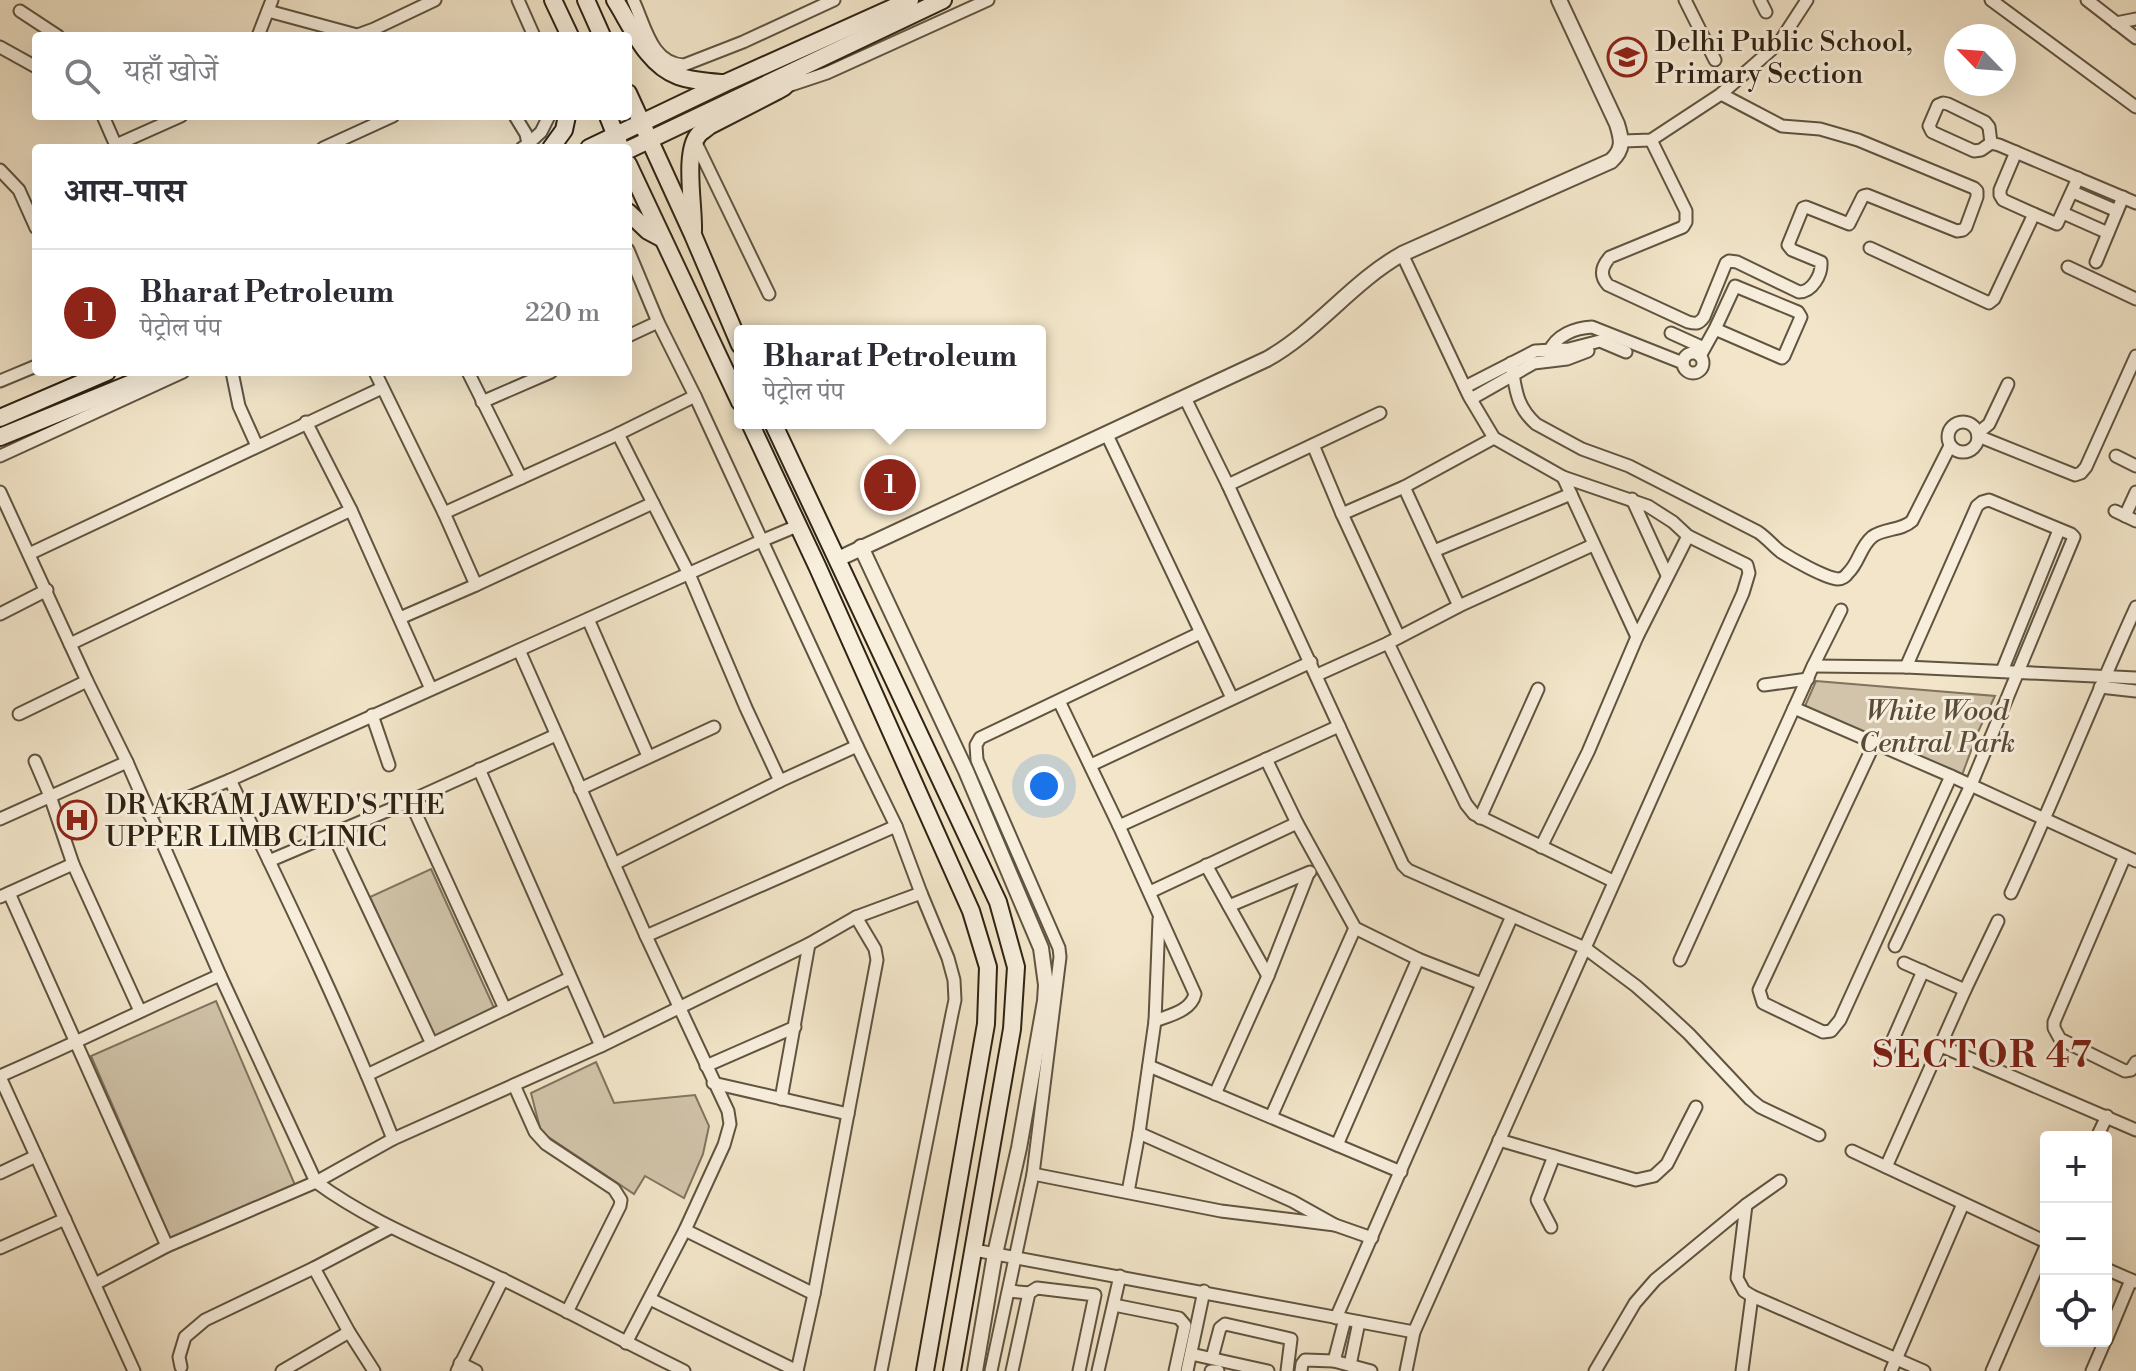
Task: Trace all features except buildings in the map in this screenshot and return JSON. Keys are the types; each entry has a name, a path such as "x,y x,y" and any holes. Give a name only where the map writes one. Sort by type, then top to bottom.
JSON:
{"main road":[{"path":"553,0 566,32"},
{"path":"586,0 600,32"},
{"path":"615,0 654,62 681,78 725,83"},
{"path":"610,120 618,142 642,124 725,83 910,0"},
{"path":"632,148 943,0"},
{"path":"693,235 690,176 692,151 699,134 784,87 805,65"},
{"path":"632,102 734,331"},
{"path":"554,144 564,130 566,120"},
{"path":"632,173 734,389"},
{"path":"632,216 648,231 663,239"},
{"path":"0,418 94,376"},
{"path":"0,437 149,376"},
{"path":"753,429 971,911 988,967 986,1024 925,1371"},
{"path":"775,429 998,902 1016,967 1012,1029 952,1371"},
{"path":"767,460 786,451"},
{"path":"895,741 918,731"}],"street":[{"path":"366,32 435,0"},
{"path":"518,0 532,32"},
{"path":"635,0 654,49 665,60 684,65 834,0"},
{"path":"784,87 827,73 988,0"},
{"path":"1685,0 1715,60"},
{"path":"1760,0 1766,12"},
{"path":"1623,141 1651,140 1721,94 1779,43 1807,0"},
{"path":"1991,0 2136,107"},
{"path":"2087,0 2136,38"},
{"path":"838,559 1283,350 1385,263 1615,158 1623,141 1565,2"},
{"path":"260,32 270,6 345,32"},
{"path":"20,11 52,32"},
{"path":"2116,23 2136,19"},
{"path":"0,47 32,65"},
{"path":"1651,140 1686,211 1686,222 1683,227 1610,257 1604,264 1603,280 1695,324 1704,317 1729,261 1799,292 1810,289 1822,269 1821,262 1792,250 1788,245 1803,208 1849,224 1863,196 1867,195 1957,231 1966,227 1977,197 1974,188 1858,140 1820,129 1782,126 1721,94"},
{"path":"1948,104 1985,122 1989,127 1991,143 1974,151 1932,132 1929,126 1938,105 1948,104"},
{"path":"105,120 115,144"},
{"path":"120,144 172,120"},
{"path":"332,144 384,120"},
{"path":"517,120 526,134 525,144"},
{"path":"527,144 541,132 547,120"},
{"path":"695,141 769,294"},
{"path":"1991,143 2136,203"},
{"path":"2016,152 2000,195 2003,200 2057,224 2078,178"},
{"path":"0,170 19,190 32,219"},
{"path":"2073,192 2117,211"},
{"path":"2096,262 2123,197"},
{"path":"2063,213 2108,233"},
{"path":"1870,248 1989,303 1994,299 2034,214"},
{"path":"1402,254 1465,387 1494,438 1563,477 1632,499 1664,515 1688,536 1747,565 1749,573 1743,593 1414,1332 1406,1371"},
{"path":"2068,267 2136,299"},
{"path":"632,269 695,396 896,826 954,980 955,1000 881,1371"},
{"path":"1471,399 1549,355 1554,342 1562,336 1592,327 1683,363 1688,371 1697,372 1703,364 1702,352 1736,286 1798,312 1801,317 1782,358 1715,329"},
{"path":"632,334 658,322"},
{"path":"1671,333 1702,352"},
{"path":"1465,387 1535,351 1567,359 1597,348 1624,355"},
{"path":"1511,363 1516,394 1536,424 1582,449 1622,463 1662,483 1762,535 1781,552 1837,579 1850,572 1875,534 1912,521 1950,446 1949,430 1957,423 1967,422 1977,432 2075,475 2081,473 2136,356"},
{"path":"0,381 32,368"},
{"path":"0,456 174,376"},
{"path":"233,376 239,406 257,446"},
{"path":"377,376 476,585"},
{"path":"470,376 521,478"},
{"path":"482,402 542,376"},
{"path":"1950,446 1967,452 1975,447 1977,432 2006,383"},
{"path":"29,554 382,388"},
{"path":"444,513 695,396"},
{"path":"1185,398 1408,870 1585,948 1636,986 1760,1107 1819,1135"},
{"path":"1228,485 1380,413"},
{"path":"306,422 351,510 431,689"},
{"path":"618,434 689,574 780,781"},
{"path":"1107,435 1232,698"},
{"path":"1342,514 1404,487 1494,438"},
{"path":"1313,445 1466,804 1480,818 1613,881"},
{"path":"2116,456 2136,466"},
{"path":"1563,477 1637,637"},
{"path":"1404,487 1459,606"},
{"path":"0,492 127,762 220,975 316,1182 390,1228 503,1279 684,1371"},
{"path":"2125,516 2136,492"},
{"path":"1434,551 1571,494"},
{"path":"1632,499 1667,575"},
{"path":"1895,946 1971,785 2074,540 2071,534 1989,500 1977,506 1906,667"},
{"path":"400,618 653,503"},
{"path":"70,644 351,510"},
{"path":"149,814 797,526"},
{"path":"2002,671 2059,530"},
{"path":"1541,847 1588,752 1637,637 1688,536"},
{"path":"1317,675 1593,545"},
{"path":"861,547 966,771 1041,948 1045,967 1045,1001 975,1371"},
{"path":"0,614 47,590"},
{"path":"2011,893 2136,607"},
{"path":"1680,960 1841,610"},
{"path":"588,619 648,756"},
{"path":"991,1371 1033,1174 1059,970 1059,948 977,760 976,745 980,738 1200,633"},
{"path":"519,650 646,936 728,1111 729,1132 685,1230 626,1343"},
{"path":"1091,765 1311,662"},
{"path":"1813,666 1906,667 2136,678"},
{"path":"1764,685 1808,679"},
{"path":"19,714 87,681"},
{"path":"2100,687 2136,691"},
{"path":"1480,818 1538,689"},
{"path":"1059,701 1195,994 1188,1007 1155,1021"},
{"path":"1794,708 2130,858 2054,1022 2054,1028 2060,1039 2125,1071 2131,1070 2136,1062"},
{"path":"372,715 389,765"},
{"path":"1119,826 1339,726"},
{"path":"580,789 714,727"},
{"path":"269,861 556,735"},
{"path":"1875,742 1759,990 1763,1003 1823,1032 1831,1031 1840,1020 1951,776"},
{"path":"614,864 857,746"},
{"path":"1266,759 1355,928 1418,959 1482,984"},
{"path":"35,761 73,864 140,1011"},
{"path":"0,819 127,762"},
{"path":"479,769 601,1046"},
{"path":"230,780 367,1075 393,1139"},
{"path":"410,801 505,1009"},
{"path":"1150,892 1297,823"},
{"path":"646,936 896,826"},
{"path":"332,832 432,1044"},
{"path":"73,864 5,895 76,1043 167,1246"},
{"path":"1206,865 1268,976"},
{"path":"1229,906 1321,866"},
{"path":"1909,869 1928,876"},
{"path":"1215,1094 1268,976 1308,874"},
{"path":"95,1284 167,1246 316,1182 393,1139 601,1046 809,944 856,917 921,893"},
{"path":"1128,1192 1155,1021 1159,913"},
{"path":"1334,1361 1341,1318 1372,1238 1512,916"},
{"path":"650,1299 797,1371 877,960 875,949 856,917"},
{"path":"1886,1167 1998,921"},
{"path":"1271,1117 1355,928"},
{"path":"781,1099 809,944"},
{"path":"1337,1145 1418,959"},
{"path":"1904,963 1965,990"},
{"path":"1883,1062 1923,971"},
{"path":"134,1371 0,1076 220,975"},
{"path":"367,1075 570,978"},
{"path":"706,1066 795,1027"},
{"path":"1941,1046 2136,1130"},
{"path":"1149,1066 1401,1172"},
{"path":"713,1083 848,1114"},
{"path":"514,1085 538,1137 614,1189 621,1200 567,1312"},
{"path":"1499,1140 1636,1180 1654,1176 1667,1164 1696,1107"},
{"path":"2100,1131 2107,1116"},
{"path":"1139,1133 1292,1201 1335,1225 1372,1238"},
{"path":"1852,1151 2040,1241"},
{"path":"0,1173 36,1156"},
{"path":"1551,1227 1537,1200 1554,1156"},
{"path":"1033,1174 1221,1211 1335,1225"},
{"path":"1595,1371 1635,1303 1655,1280 1780,1181"},
{"path":"1894,1365 1963,1204"},
{"path":"1746,1205 1737,1278 1744,1291 1894,1365 1924,1371"},
{"path":"0,1248 65,1219"},
{"path":"181,1367 179,1357 185,1337 205,1320 390,1228"},
{"path":"685,1230 814,1294"},
{"path":"974,1250 1414,1332"},
{"path":"1992,1371 2040,1258"},
{"path":"314,1268 374,1371"},
{"path":"2112,1272 2134,1281 2112,1327"},
{"path":"1098,1371 1120,1276"},
{"path":"476,1371 458,1367 503,1279"},
{"path":"1009,1291 1029,1293 1037,1288 1095,1295 1079,1371"},
{"path":"1187,1371 1204,1291"},
{"path":"1012,1371 1029,1293"},
{"path":"1742,1371 1752,1296"},
{"path":"1114,1305 1183,1321 1185,1325 1175,1371"},
{"path":"1350,1365 1359,1322"},
{"path":"1212,1365 1220,1328 1225,1324 1291,1339 1287,1371"},
{"path":"282,1371 349,1332"},
{"path":"2092,1371 2103,1347"},
{"path":"1191,1354 1218,1371"},
{"path":"1301,1371 1305,1360 1334,1361 1371,1371"},
{"path":"1212,1365 1268,1371"}],"green space":[{"name":"White Wood Central Park","path":"1816,681 1995,696 1962,775 1885,744 1805,706"},
{"path":"431,869 495,1010 434,1038 370,897"},
{"path":"216,1001 295,1185 171,1240 91,1056"},
{"path":"596,1062 614,1103 695,1095 709,1126 703,1154 684,1198 645,1176 634,1194 541,1132 531,1093"}],"place":[{"name":"Delhi Public School, Primary Section","path":"1627,57"},
{"name":"Bharat Petroleum","path":"890,485"},
{"name":"DR AKRAM JAWED'S THE UPPER LIMB CLINIC","path":"77,820"}],"district":[{"name":"SECTOR 47","path":"1983,1054"}]}
